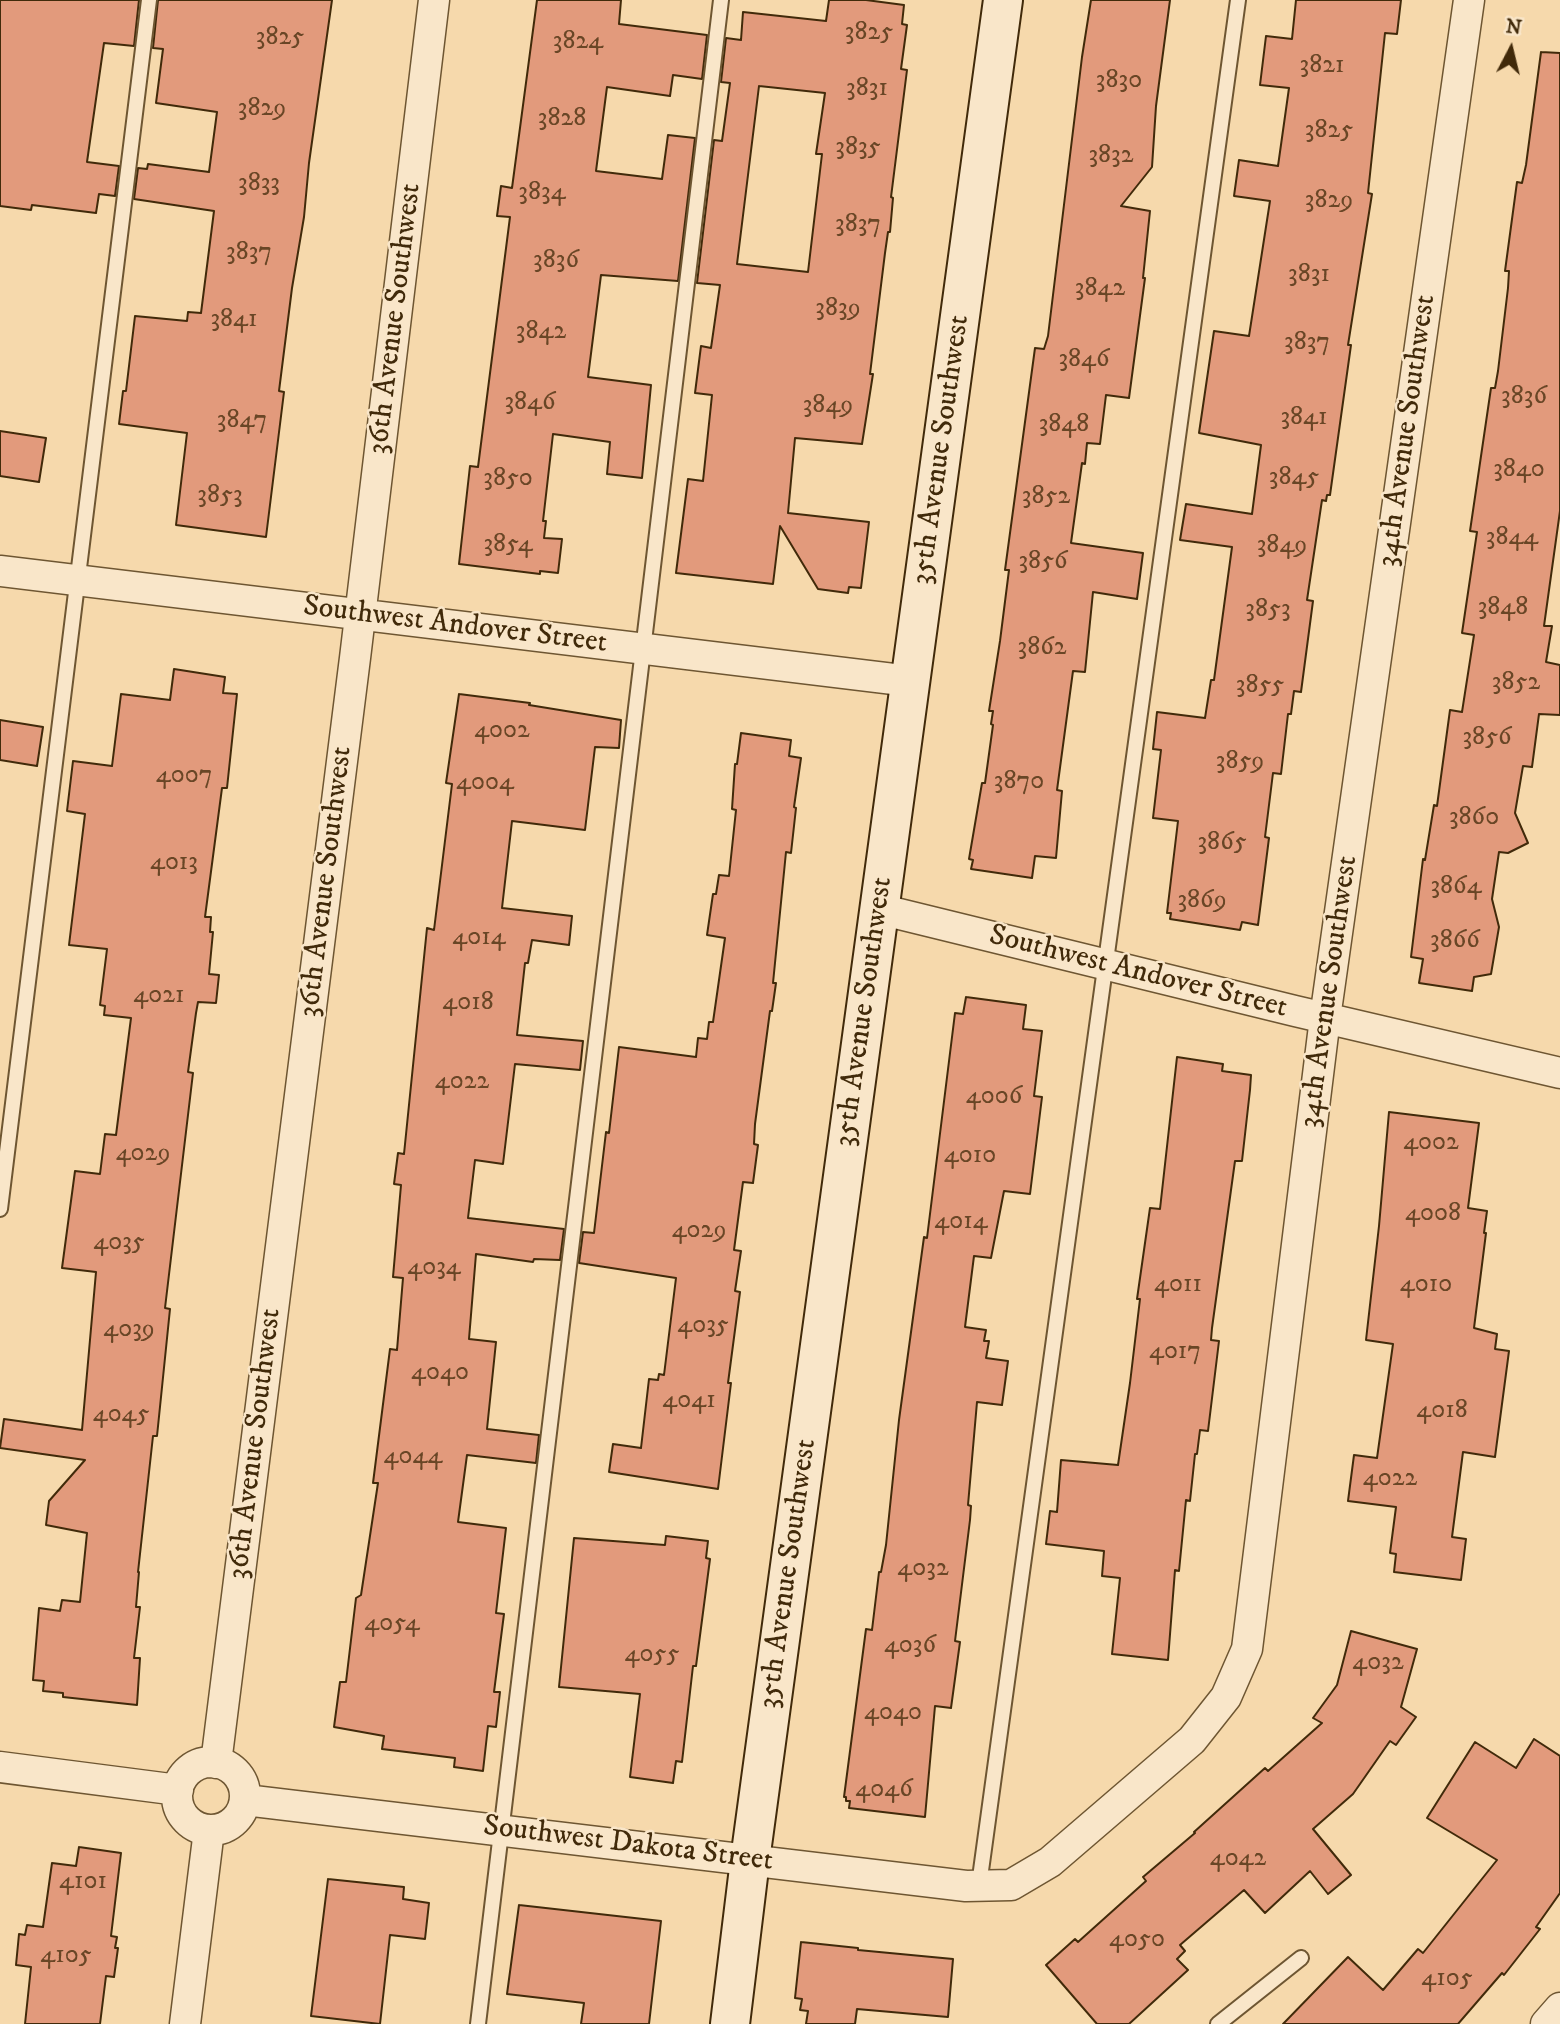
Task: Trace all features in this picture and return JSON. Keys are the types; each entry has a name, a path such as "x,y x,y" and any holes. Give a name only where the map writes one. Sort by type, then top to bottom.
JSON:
{"street":[{"name":"36th Avenue Southwest","path":"216,1763 360,615 433,0"},
{"name":"35th Avenue Southwest","path":"730,2024 750,1860 1003,0"},
{"name":"34th Avenue Southwest","path":"1011,1885 1050,1862 1192,1740 1226,1697 1247,1649 1325,1018 1469,0"},
{"name":"Southwest Andover Street","path":"0,571 910,681"},
{"name":"Southwest Andover Street","path":"879,909 1560,1073"},
{"path":"216,1763 233,1770 245,1789 245,1800 236,1820 227,1827 209,1830 194,1826 185,1819 180,1809 178,1790 191,1769 202,1764 216,1763"},
{"path":"0,1768 178,1790"},
{"name":"Southwest Dakota Street","path":"245,1800 750,1860 979,1885 1011,1885"},
{"path":"185,2024 209,1830"},
{"path":"1546,2024 1560,2008"}],"lane":[{"path":"0,1209 149,0"},
{"path":"478,2024 721,0"},
{"path":"979,1885 1238,0"},
{"path":"1217,2024 1301,1958"}],"building":[{"path":"0,0 139,0 134,46 104,43 87,162 119,166 115,196 99,194 96,213 32,205 31,210 0,206"},
{"path":"158,0 332,0 279,391 284,392 266,537 176,525 187,433 119,424 135,316 187,321 188,312 201,313 214,211 134,199 138,168 147,169 148,164 209,172 217,112 156,103 163,49 153,48"},
{"path":"537,0 621,0 619,24 707,35 702,79 673,75 670,96 607,87 596,171 662,179 668,135 695,138 678,281 601,275 588,377 651,385 642,478 607,474 610,442 553,434 543,521 546,521 544,538 562,539 558,573 540,571 540,574 459,564 470,466 478,467 510,217 497,216 501,186 512,188"},
{"path":"829,0 866,0 904,5 902,24 907,25 901,69 907,70 891,197 890,232 885,253 870,374 873,374 862,444 795,438 788,513 869,522 861,588 849,587 848,593 818,589 780,526 773,584 676,573 688,479 703,481 712,395 695,393 701,346 711,348 720,285 697,283 714,140 722,141 730,83 721,82 726,38 741,40 743,12 826,21","holes":["759,86 825,93 816,154 822,154 808,272 737,264"]},
{"path":"1091,0 1170,0 1156,106 1152,167 1121,206 1150,211 1145,278 1129,398 1106,395 1100,444 1087,443 1085,464 1082,463 1071,543 1143,553 1137,599 1093,592 1085,672 1073,671 1057,790 1062,791 1056,858 1035,856 1032,878 971,869 973,860 969,859 982,783 985,783 993,725 993,711 989,711 1009,570 1005,570 1035,348 1044,349 1048,336"},
{"path":"1296,0 1401,0 1397,34 1385,33 1368,193 1372,194 1348,345 1351,345 1330,495 1327,495 1326,501 1322,500 1307,600 1313,601 1301,692 1294,691 1291,714 1288,714 1281,774 1273,773 1265,837 1269,838 1258,925 1242,922 1240,930 1170,919 1171,913 1167,913 1178,821 1153,818 1161,750 1153,749 1157,712 1205,718 1211,680 1214,680 1232,547 1180,540 1186,504 1252,514 1261,445 1199,433 1214,331 1249,336 1270,201 1234,196 1239,160 1278,166 1289,88 1260,85 1266,36 1292,39"},
{"path":"1541,52 1560,53 1560,511 1544,626 1552,626 1546,662 1560,665 1560,715 1539,714 1532,767 1523,766 1515,813 1528,843 1508,853 1499,852 1492,899 1499,927 1491,974 1474,977 1472,991 1419,983 1423,959 1411,957 1423,859 1425,860 1434,805 1437,806 1450,710 1462,712 1474,635 1462,633 1477,532 1470,531 1491,388 1495,388 1498,371 1508,288 1509,271 1505,271 1517,182 1522,183 1526,165"},
{"path":"0,431 46,438 39,482 0,476"},
{"path":"174,669 225,677 223,693 237,694 227,788 222,788 205,917 211,917 210,932 213,932 209,974 219,975 216,1003 198,1002 196,1013 188,1072 193,1073 165,1308 170,1309 157,1436 153,1436 138,1572 136,1607 140,1607 134,1658 140,1658 137,1705 63,1697 63,1693 43,1691 44,1681 33,1680 39,1608 60,1611 62,1600 80,1602 87,1533 46,1525 49,1501 85,1460 0,1448 4,1419 82,1430 96,1272 62,1268 75,1171 100,1174 105,1134 116,1135 131,1018 104,1015 105,1006 100,1005 107,949 69,945 85,814 67,811 73,761 112,766 121,694 170,700"},
{"path":"459,694 530,703 529,705 621,720 619,748 595,747 585,830 512,821 502,908 572,916 569,945 532,940 528,963 525,963 517,1035 583,1041 580,1070 515,1064 503,1164 475,1160 468,1218 564,1229 560,1260 534,1259 533,1262 476,1254 469,1339 496,1342 487,1429 539,1435 536,1463 467,1455 458,1522 506,1528 496,1613 504,1614 494,1692 500,1692 496,1727 488,1726 483,1771 454,1767 455,1758 382,1749 384,1736 334,1727 340,1682 346,1682 356,1598 361,1595 378,1483 373,1483 390,1349 397,1350 403,1278 393,1277 401,1185 394,1184 398,1153 404,1154 427,928 434,930 452,784 446,783"},
{"path":"0,720 43,727 37,766 0,760"},
{"path":"741,733 791,740 789,756 801,758 791,853 786,852 773,983 776,983 755,1124 754,1144 758,1145 753,1183 743,1182 734,1250 741,1251 735,1291 740,1292 718,1489 609,1472 613,1444 641,1448 649,1379 658,1380 659,1374 664,1375 676,1278 579,1263 583,1232 594,1233 619,1047 696,1057 698,1038 707,1039 709,1022 713,1022 725,938 707,935 713,894 716,894 719,875 729,876 736,810 732,809 735,764"},
{"path":"966,997 1026,1005 1023,1029 1042,1031 1034,1096 1042,1097 1030,1194 1004,1191 991,1258 974,1256 965,1327 986,1330 984,1341 989,1341 986,1358 1008,1361 1002,1405 977,1402 968,1505 971,1506 970,1520 955,1641 960,1642 951,1708 935,1706 925,1817 849,1808 850,1801 846,1801 844,1797 866,1629 872,1630 879,1572 886,1545 899,1420 924,1237 927,1238 955,1013 963,1014"},
{"path":"1177,1057 1223,1064 1222,1071 1251,1075 1242,1161 1235,1161 1212,1328 1211,1340 1219,1341 1208,1431 1200,1430 1190,1501 1186,1500 1179,1571 1175,1570 1168,1660 1112,1654 1120,1578 1102,1576 1104,1551 1046,1544 1050,1511 1057,1512 1061,1460 1118,1465 1150,1208 1160,1209"},
{"path":"1389,1112 1479,1123 1468,1208 1487,1211 1474,1328 1497,1334 1495,1349 1509,1351 1495,1457 1463,1452 1452,1537 1466,1539 1461,1580 1394,1572 1396,1554 1390,1553 1396,1507 1348,1501 1354,1455 1377,1458 1393,1344 1366,1340"},
{"path":"666,1536 708,1541 706,1558 710,1559 696,1666 693,1666 682,1762 676,1761 673,1783 630,1777 640,1694 559,1687 574,1538 665,1545"},
{"path":"1351,1631 1417,1649 1401,1707 1416,1717 1396,1745 1390,1741 1353,1794 1313,1829 1351,1875 1328,1894 1310,1871 1265,1913 1244,1890 1180,1945 1185,1951 1177,1959 1188,1970 1129,2024 1097,2024 1046,1965 1075,1939 1078,1942 1146,1881 1143,1877 1265,1768 1268,1771 1322,1723 1313,1718 1337,1685"},
{"path":"1534,1739 1560,1756 1560,1893 1536,1927 1540,1929 1504,1975 1502,1973 1458,2024 1283,2024 1348,1957 1383,1990 1418,1949 1423,1953 1497,1860 1427,1818 1475,1742 1516,1768"},
{"path":"79,1847 121,1853 111,1936 117,1937 115,1948 118,1948 114,1977 106,1976 100,2024 25,2024 31,1967 16,1965 19,1934 25,1935 27,1925 43,1927 52,1863 76,1866"},
{"path":"328,1879 404,1887 403,1899 429,1903 425,1939 390,1935 380,2024 311,2016"},
{"path":"519,1905 661,1921 649,2024 581,2024 584,2003 507,1994"},
{"path":"801,1942 953,1959 948,2017 857,2009 855,2024 806,2024 808,2011 800,2010 802,1999 795,1998"}]}
